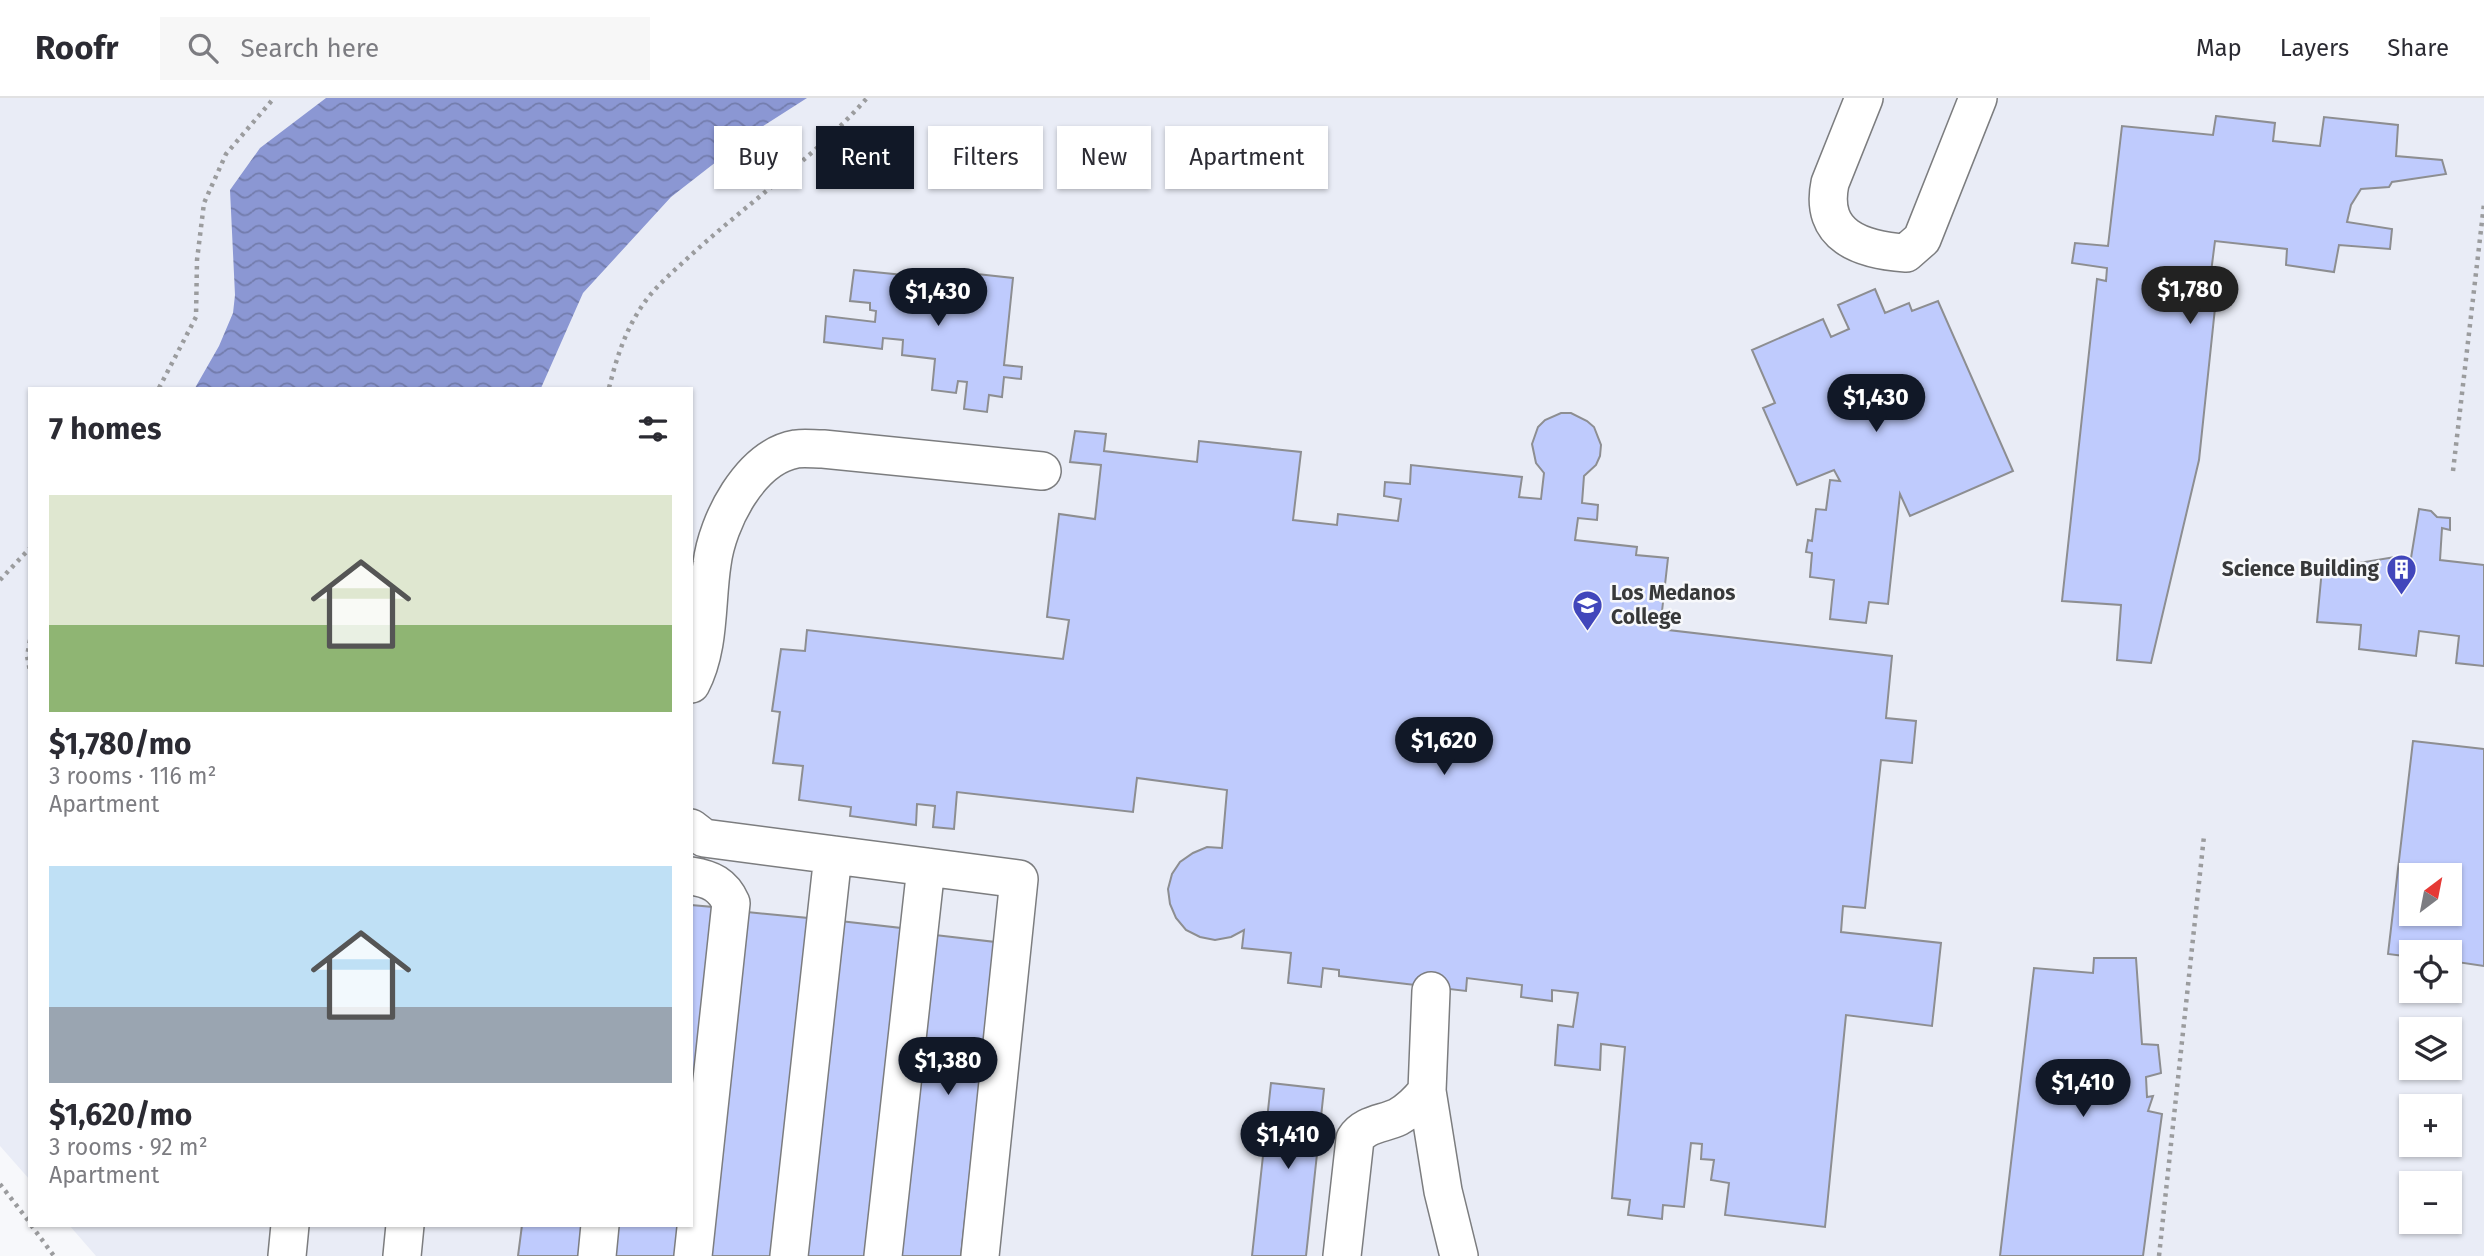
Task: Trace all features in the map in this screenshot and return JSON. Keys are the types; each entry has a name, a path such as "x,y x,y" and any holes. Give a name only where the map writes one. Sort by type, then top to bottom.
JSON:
{"lane":[{"path":"1864,98 1830,183 1828,213 1833,225 1844,235 1879,250 1906,253 1922,239 1978,98"},
{"path":"693,678 703,646 712,560 719,534 735,498 763,467 776,457 795,449 833,449 1042,471"},
{"path":"693,830 704,838 1019,879 980,1256"},
{"path":"789,1256 834,855"},
{"path":"883,1256 926,867"},
{"path":"693,876 706,878 725,890 731,903 693,1256"},
{"path":"1431,991 1427,1091 1443,1191 1459,1256"},
{"path":"1342,1256 1355,1139 1359,1132 1401,1115 1416,1105 1427,1091"},
{"path":"287,1256 290,1227"},
{"path":"402,1256 405,1227"},
{"path":"597,1256 600,1227"}],"path":[{"path":"160,387 196,317 197,260 204,203 226,154 274,98"},
{"path":"609,387 616,357 629,328 657,287 706,241 822,143 867,98"},
{"path":"2454,471 2484,204"},
{"path":"0,580 28,550"},
{"path":"2159,1256 2204,836"},
{"path":"0,1184 28,1221"},
{"path":"32,1227 54,1256"}],"shaded area":[{"name":"Los Medanos College","path":"0,98 2484,98 2484,1256 96,1256 71,1227 693,1227 693,387 28,387 28,1178 0,1146"}],"water":[{"path":"326,98 807,98 763,126 714,126 714,164 671,197 583,293 541,387 196,387 219,346 233,313 235,295 230,190 260,148"}],"building":[{"path":"2216,116 2275,123 2273,141 2320,146 2324,117 2398,125 2396,156 2442,160 2446,174 2392,182 2389,187 2361,189 2351,205 2347,222 2392,229 2390,249 2339,245 2334,272 2286,265 2287,249 2215,241 2209,288 2217,289 2199,460 2151,663 2117,660 2121,605 2062,601 2097,279 2106,281 2107,268 2072,263 2075,243 2108,246 2122,126 2213,135"},
{"path":"854,270 943,279 942,290 957,292 959,272 1013,278 1004,365 1022,367 1021,379 1004,377 1002,397 989,395 987,412 964,409 967,382 958,381 956,393 932,390 935,359 902,355 903,340 883,338 882,349 824,342 826,316 875,322 876,311 870,310 870,303 850,301"},
{"path":"1875,289 1885,313 1909,303 1912,311 1938,301 2013,471 1910,516 1900,494 1888,604 1869,602 1866,623 1830,619 1834,580 1810,577 1812,553 1806,552 1808,540 1812,541 1816,509 1826,510 1830,480 1840,481 1834,470 1797,485 1763,408 1775,403 1752,350 1823,319 1831,337 1849,329 1838,305"},
{"path":"1561,413 1571,413 1587,421 1594,427 1601,445 1596,465 1584,476 1582,503 1598,505 1597,520 1578,518 1575,540 1637,547 1636,555 1668,558 1660,629 1892,656 1886,718 1916,721 1912,763 1881,760 1865,908 1843,906 1841,932 1941,943 1932,1026 1846,1015 1825,1227 1725,1215 1729,1183 1711,1180 1714,1160 1701,1159 1702,1144 1691,1143 1684,1207 1663,1205 1662,1219 1628,1215 1630,1200 1612,1198 1625,1047 1601,1044 1600,1070 1555,1065 1558,1025 1573,1027 1578,993 1552,990 1552,1001 1521,997 1522,985 1467,978 1466,991 1339,976 1339,970 1323,968 1321,987 1288,983 1291,953 1242,948 1244,930 1231,937 1215,940 1186,930 1176,918 1170,904 1168,889 1172,874 1180,862 1193,853 1207,847 1222,848 1227,790 1137,778 1133,812 957,792 954,829 933,827 935,806 917,804 916,825 850,816 851,807 799,800 803,766 773,763 780,712 772,711 781,649 805,651 807,630 1063,659 1069,620 1047,617 1059,514 1095,519 1101,465 1070,462 1075,431 1106,434 1104,451 1197,462 1199,441 1301,452 1293,520 1337,525 1338,514 1398,521 1401,499 1384,496 1385,482 1410,484 1411,465 1522,477 1519,497 1541,499 1544,473 1536,463 1532,444 1538,427 1545,420"},
{"name":"Science Building","path":"2419,509 2431,511 2437,517 2450,518 2450,530 2442,528 2440,560 2484,565 2484,666 2456,663 2459,636 2419,631 2416,656 2359,649 2361,625 2317,622 2322,569 2401,556 2411,558"},
{"path":"2413,741 2484,749 2484,966 2462,963 2462,940 2399,940 2399,955 2388,954"},
{"path":"693,905 713,907 693,1087"},
{"path":"747,912 808,918 771,1256 709,1256"},
{"path":"840,921 901,928 865,1256 804,1256"},
{"path":"935,935 995,942 961,1256 900,1256"},
{"path":"2094,958 2136,958 2142,1044 2158,1045 2161,1073 2146,1077 2147,1097 2153,1096 2148,1111 2162,1114 2143,1256 2000,1256 2034,968 2093,973"},
{"path":"1271,1083 1324,1089 1306,1256 1252,1256"},
{"path":"522,1227 583,1227 579,1256 518,1256"},
{"path":"617,1227 678,1227 675,1256 613,1256"}],"place":[{"name":"Science Building","path":"2402,596"},
{"name":"Los Medanos College","path":"1588,632"}]}
